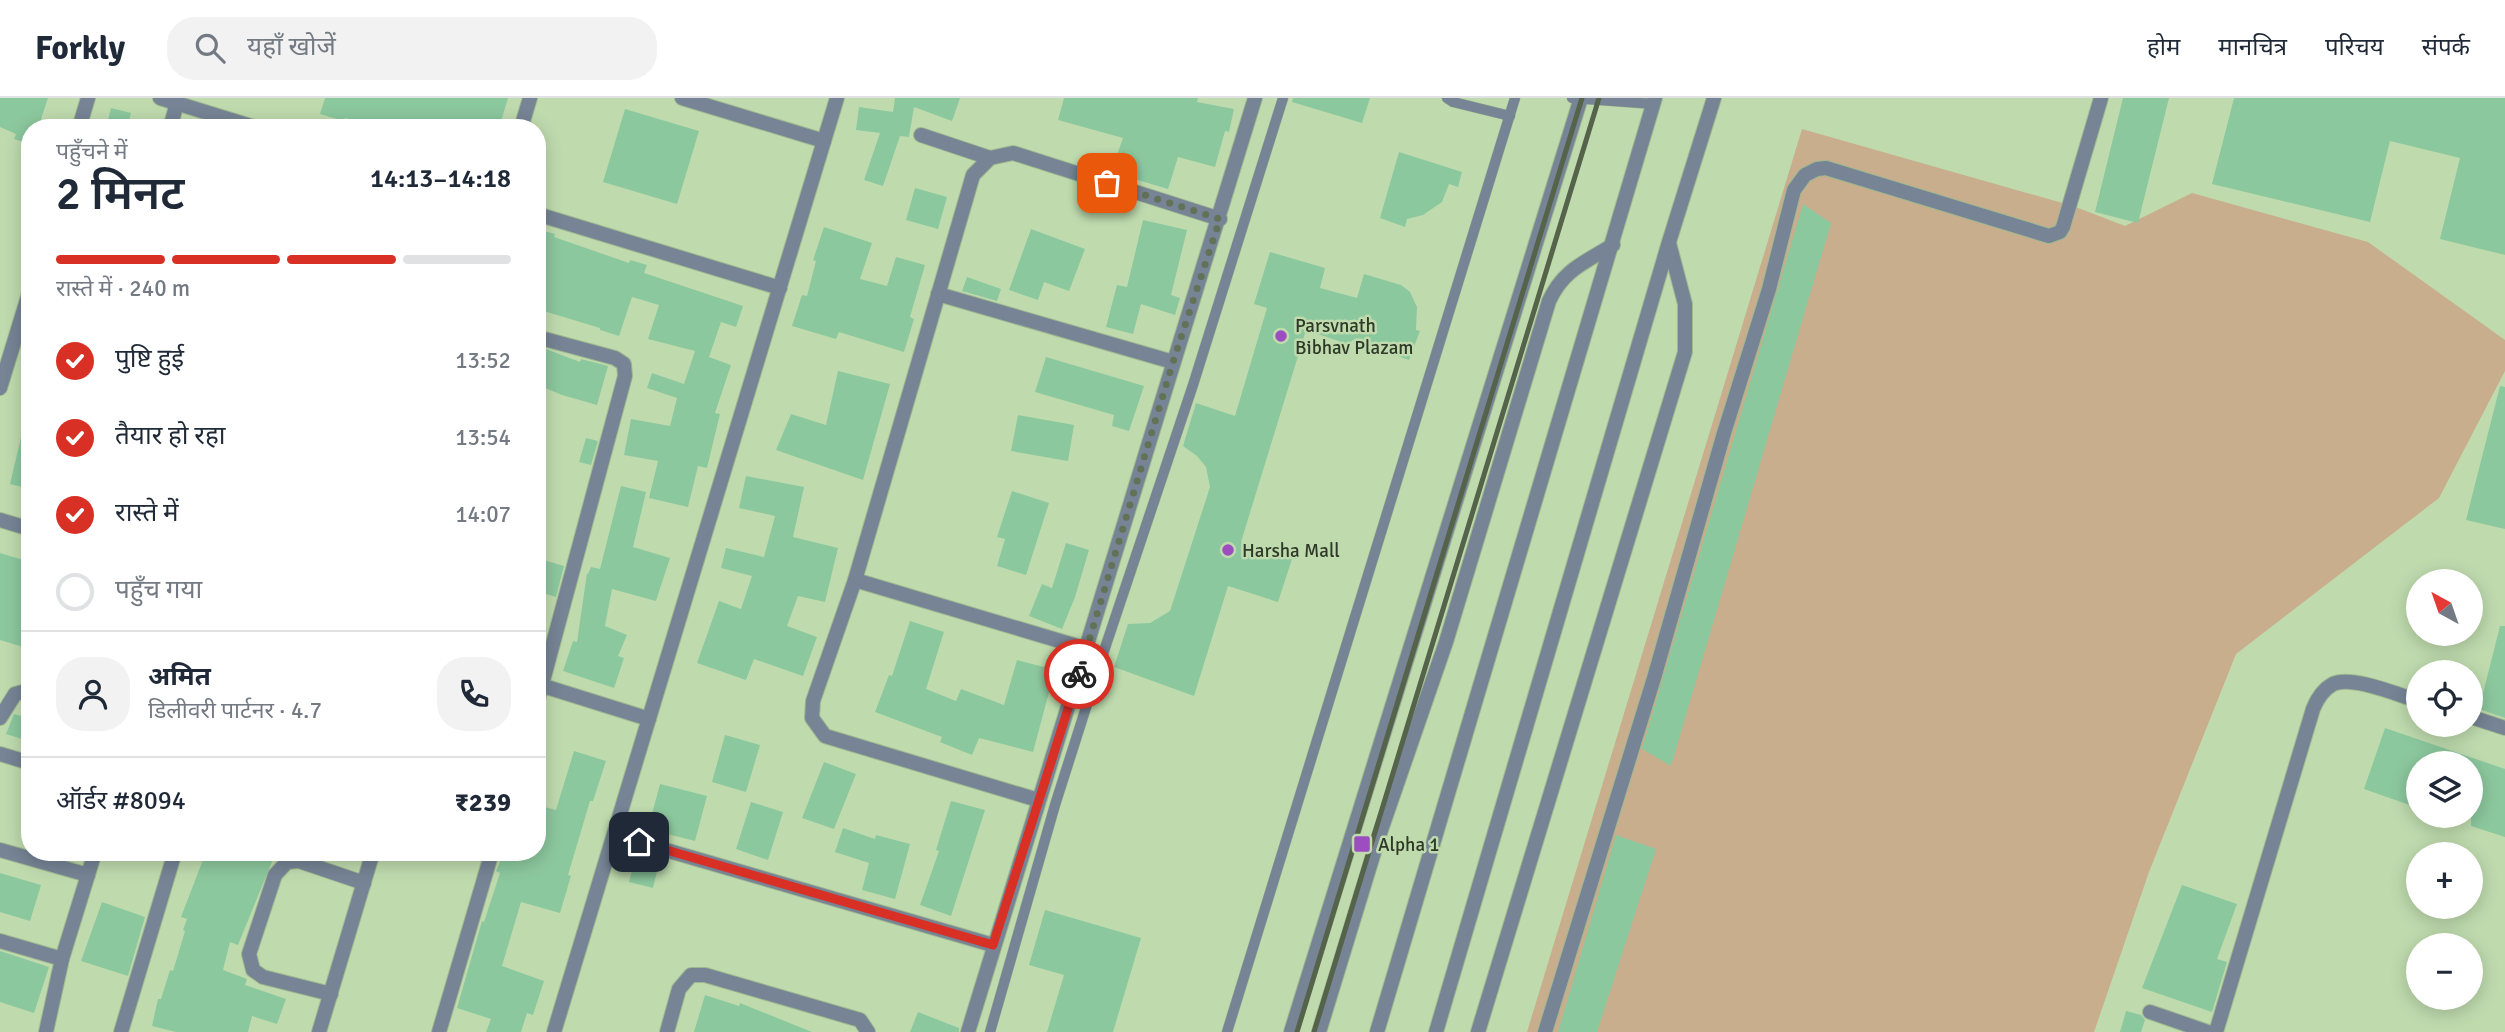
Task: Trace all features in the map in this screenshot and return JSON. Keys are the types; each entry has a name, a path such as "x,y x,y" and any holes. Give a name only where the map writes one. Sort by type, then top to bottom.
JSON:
{"street":[{"path":"82,119 88,98"},
{"path":"160,98 228,119"},
{"path":"523,119 530,98"},
{"path":"683,98 824,141"},
{"path":"554,1032 837,98"},
{"path":"968,1032 1255,98"},
{"path":"1436,1032 1714,98"},
{"path":"1545,1032 1654,678 1724,433 1769,289 1794,190 1805,175 1826,168 2049,236 2060,232 2063,227 2101,98"},
{"path":"1291,1032 1578,99"},
{"path":"1377,1032 1654,101"},
{"path":"173,119 177,103"},
{"path":"921,135 990,159"},
{"path":"1038,800 825,736 813,718 813,701 855,580 972,175 990,159 1013,153 1220,219"},
{"path":"546,217 780,289"},
{"path":"1478,1032 1685,352 1685,304 1669,242"},
{"path":"1319,1032 1380,832 1446,642 1549,301 1556,285 1565,275 1613,245"},
{"path":"938,294 1173,362"},
{"path":"0,388 21,319"},
{"path":"546,339 615,358 624,365 625,376 546,663"},
{"path":"0,520 21,526"},
{"path":"855,580 1087,649"},
{"path":"2216,1032 2319,695 2334,683 2350,682 2406,698"},
{"path":"546,687 649,719"},
{"path":"0,718 15,694 21,692"},
{"path":"2483,721 2505,728"},
{"path":"0,754 21,760"},
{"path":"614,835 993,945"},
{"path":"0,850 21,856"},
{"path":"39,861 88,875"},
{"path":"46,1032 62,959 92,861"},
{"path":"121,1032 172,861"},
{"path":"319,1032 370,861"},
{"path":"439,1032 489,861"},
{"path":"331,994 263,977 253,970 249,954 275,875 288,862 299,862 364,883"},
{"path":"0,941 62,959"},
{"path":"667,1032 679,989 691,975 705,975 860,1020 868,1032"},
{"path":"2150,1012 2208,1032"}],"lane":[{"path":"990,1032 1055,805 1194,385 1283,98"},
{"path":"1447,98 1453,102 1510,116"},
{"path":"1227,1032 1515,98"},
{"path":"1578,99 1654,101"}],"shaded area":[{"path":"1802,129 2073,206 2125,226 2192,193 2368,242 2505,340 2505,371 2439,498 2236,654 2149,872 2094,1032 1527,1032"}],"building":[{"path":"0,98 48,98 41,119 21,119 21,141 14,139 16,134 0,127"},
{"path":"325,98 508,98 502,119 337,119 320,114"},
{"path":"895,98 960,98 952,121 914,107 909,137 900,136 883,186 864,180 880,133 856,130 859,107 893,112"},
{"path":"1064,98 1198,98 1197,102 1234,109 1229,132 1225,131 1215,167 1178,157 1168,189 1111,172 1123,138 1058,120"},
{"path":"1293,98 1370,98 1362,123 1292,102"},
{"path":"2123,98 2169,98 2138,223 2095,212"},
{"path":"2234,98 2505,98 2505,255 2440,239 2460,158 2390,141 2370,222 2212,184"},
{"path":"111,108 131,113 129,119 108,119"},
{"path":"625,109 699,131 677,204 603,182"},
{"path":"1399,152 1462,172 1458,187 1449,184 1442,202 1423,215 1407,219 1405,227 1380,218"},
{"path":"915,188 947,197 938,229 906,220"},
{"path":"1803,204 1831,223 1671,766 1642,749"},
{"path":"1143,220 1187,230 1171,295 1180,298 1175,315 1141,304 1133,334 1106,327 1117,285 1127,287"},
{"path":"824,227 872,243 860,279 887,286 896,257 925,265 910,317 914,319 904,352 839,332 836,339 792,326 802,295 807,296 816,261 813,260"},
{"path":"1031,229 1085,249 1069,291 1044,282 1038,300 1009,290"},
{"path":"546,232 555,234 554,237 629,263 630,260 647,265 644,273 743,306 736,327 721,322 709,357 731,365 715,413 720,414 707,468 698,466 688,507 649,498 658,461 624,455 631,419 670,426 677,398 647,388 652,373 684,384 695,351 648,339 659,305 632,297 619,336 546,312"},
{"path":"1270,252 1325,268 1320,288 1357,298 1364,274 1401,285 1410,292 1417,307 1416,330 1420,331 1409,360 1352,340 1350,345 1306,330 1241,542 1292,559 1278,602 1228,586 1194,696 1114,667 1128,624 1150,623 1170,611 1210,487 1206,467 1183,446 1196,403 1235,416 1267,308 1254,304"},
{"path":"967,277 1001,289 997,301 962,291"},
{"path":"546,349 580,362 581,359 608,366 597,405 546,388"},
{"path":"1046,357 1144,386 1129,431 1112,426 1114,415 1035,392"},
{"path":"838,371 890,384 863,480 776,450 791,414 826,425"},
{"path":"2500,386 2505,387 2505,529 2466,520"},
{"path":"1018,415 1074,425 1068,461 1011,451"},
{"path":"21,438 21,487 10,484"},
{"path":"586,438 598,441 591,465 579,462"},
{"path":"746,476 804,487 793,537 838,548 825,602 798,596 787,626 817,637 803,676 754,659 746,680 697,663 719,601 741,609 752,576 721,568 726,548 764,557 775,516 739,508"},
{"path":"621,486 646,492 633,547 670,558 656,601 612,589 605,626 627,635 618,656 624,658 614,688 563,671 573,641 577,642 587,573 591,567 600,569"},
{"path":"1012,491 1049,503 1026,575 997,566 1005,539 997,537"},
{"path":"1066,543 1089,550 1062,629 1029,616 1042,584 1052,588"},
{"path":"0,553 21,559 21,646 0,640"},
{"path":"546,561 564,566 556,597 546,594"},
{"path":"910,621 944,632 926,689 956,701 961,689 1004,705 1017,660 1055,670 1033,752 979,738 972,755 940,742 942,737 875,712 889,675 892,676"},
{"path":"2500,626 2505,626 2505,718 2483,710 2483,693"},
{"path":"14,714 21,716 21,739 6,734"},
{"path":"2385,728 2452,751 2406,751 2406,804 2364,789"},
{"path":"725,735 760,745 746,792 712,782"},
{"path":"574,751 606,761 593,801 590,801 568,875 571,876 560,913 521,902 502,966 544,981 533,1015 527,1013 521,1032 486,1032 491,1019 457,1008 482,921 484,922 500,873 496,871 500,861 546,861 546,807 556,810"},
{"path":"2483,761 2505,769 2505,837 2477,828 2483,828"},
{"path":"824,762 856,774 834,829 802,818"},
{"path":"660,784 707,796 695,841 648,829"},
{"path":"951,801 985,810 951,916 920,905 939,851 936,850"},
{"path":"751,802 783,812 768,860 736,849"},
{"path":"843,828 875,839 876,835 910,844 895,899 862,890 869,863 835,852"},
{"path":"1616,835 1656,849 1597,1032 1558,1032"},
{"path":"635,858 659,863 653,888 629,882"},
{"path":"203,861 272,861 238,945 230,942 223,970 247,979 245,985 286,999 277,1024 252,1016 248,1032 176,1032 152,1026 158,999 161,999 170,970 173,971 185,931 183,930 187,919 181,917"},
{"path":"0,873 41,885 30,921 0,912"},
{"path":"2182,885 2237,904 2217,959 2227,962 2212,1012 2142,988"},
{"path":"102,902 145,917 128,976 81,961"},
{"path":"1045,910 1141,938 1113,1032 1047,1032 1064,975 1029,965"},
{"path":"0,951 49,967 34,1013 0,1002"},
{"path":"705,995 739,1006 740,1003 812,1032 694,1032"},
{"path":"2126,1011 2141,1015 2145,1020 2141,1032 2120,1032"},
{"path":"918,1012 959,1028 959,1032 910,1032"}],"railway":[{"path":"1297,1032 1582,98"},
{"path":"1314,1032 1599,98"}],"way so far":[{"path":"1079,674 1173,362 1220,219 1107,183"}],"place":[{"name":"Parsvnath Bibhav Plazam","path":"1281,336"},
{"name":"Harsha Mall","path":"1228,550"},
{"name":"Alpha 1","path":"1362,844"}],"route":[{"path":"639,842 993,945 1079,674"}]}
